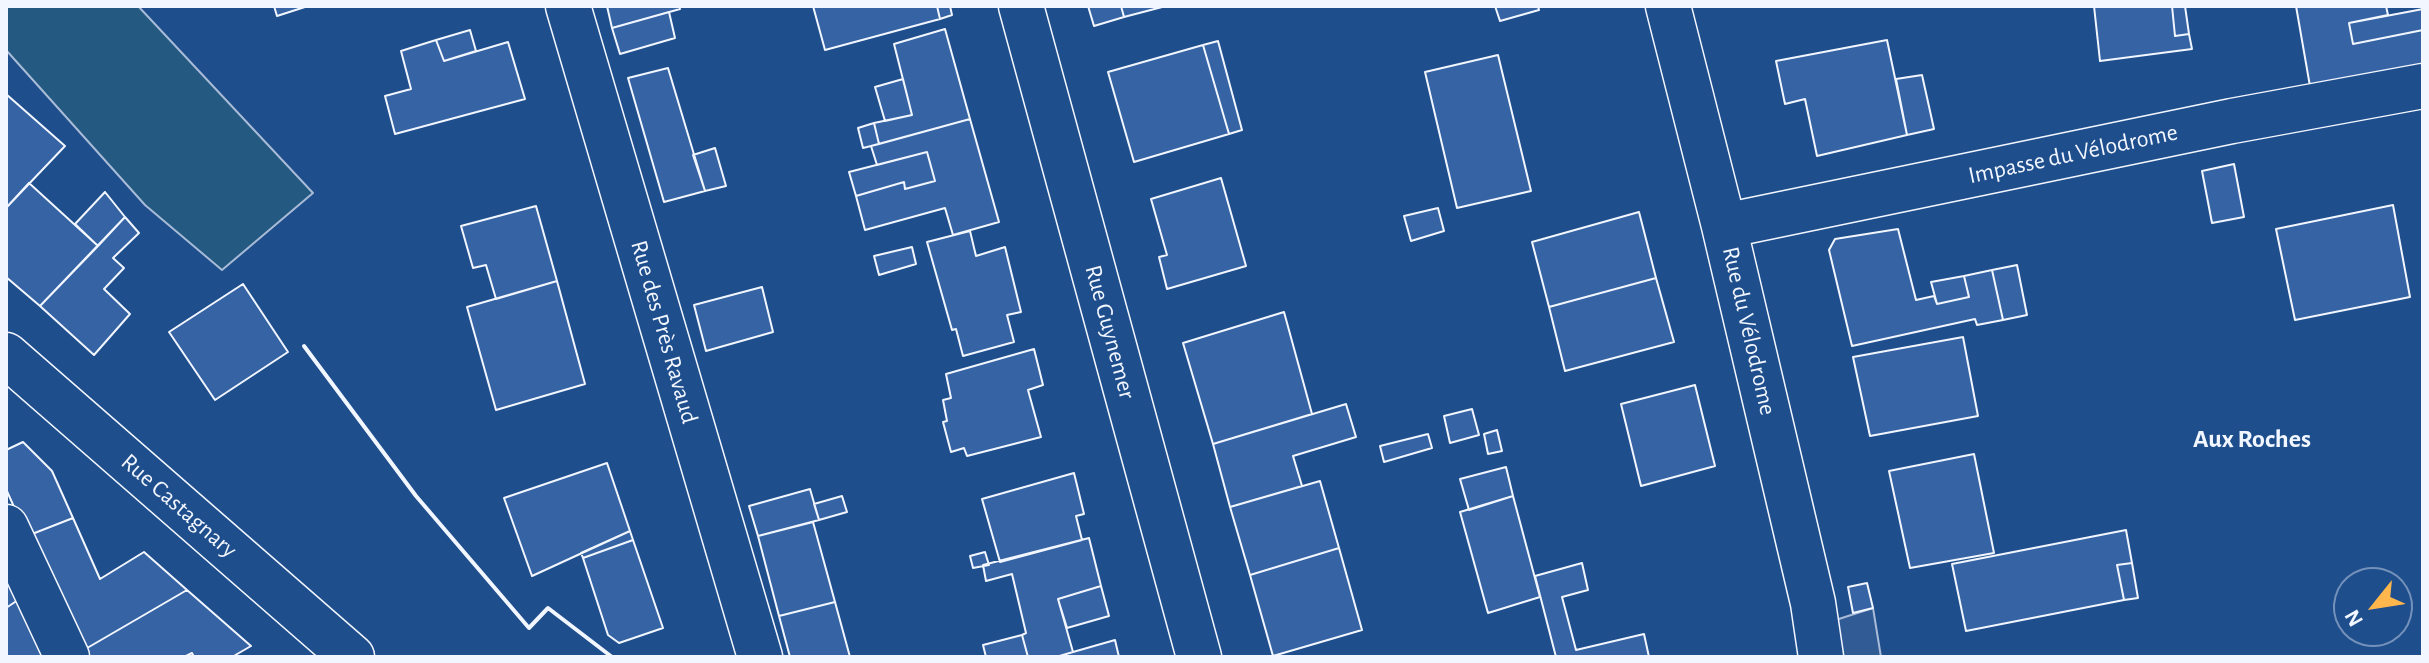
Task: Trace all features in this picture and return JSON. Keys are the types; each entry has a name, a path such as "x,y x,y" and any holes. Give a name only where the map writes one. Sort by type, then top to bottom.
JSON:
{"street":[{"name":"Rue des Près Ravaud","path":"568,6 760,657"},
{"name":"Rue Guynemer","path":"1021,6 1199,657"},
{"name":"Rue du Vélodrome","path":"1668,6 1724,226 1813,603 1821,657"},
{"name":"Impasse du Vélodrome","path":"1724,226 2232,121 2423,86"},
{"name":"Rue Castagnary","path":"6,355 352,657"},
{"path":"6,527 67,657"}],"shaded area":[{"path":"6,6 138,6 313,193 222,270 145,205 6,50"},
{"path":"1873,608 1881,657 1821,657 1817,626"}],"building":[{"path":"274,6 308,6 277,16"},
{"path":"607,6 679,6 680,9 612,28"},
{"path":"813,6 937,6 940,19 825,50"},
{"path":"937,6 950,6 952,15 940,19"},
{"path":"1088,6 1121,6 1124,17 1094,26"},
{"path":"1121,6 1166,6 1124,17"},
{"path":"1495,6 1538,6 1539,10 1500,21"},
{"path":"2094,6 2172,6 2175,36 2189,34 2192,49 2100,61"},
{"path":"2172,6 2185,6 2189,34 2175,36"},
{"path":"2296,6 2386,6 2388,15 2349,23 2353,44 2423,30 2423,71 2311,92"},
{"path":"2423,9 2423,30 2353,44 2349,23"},
{"path":"669,12 675,38 620,54 612,28"},
{"path":"945,29 970,119 879,144 874,123 912,115 894,44"},
{"path":"470,30 476,51 444,61 436,40"},
{"path":"436,40 444,61 508,42 525,99 395,134 385,96 411,89 401,51"},
{"path":"1887,40 1907,135 1817,156 1805,99 1785,104 1776,61"},
{"path":"1218,41 1242,130 1229,134 1203,45"},
{"path":"1203,45 1229,134 1134,162 1108,72"},
{"path":"1498,55 1531,191 1457,208 1425,72"},
{"path":"668,68 705,191 664,202 628,78"},
{"path":"1922,75 1934,129 1907,135 1896,79"},
{"path":"903,79 912,115 885,121 875,87"},
{"path":"6,94 65,146 6,208"},
{"path":"970,119 999,222 953,235 945,208 865,230 856,196 904,182 905,189 935,181 927,152 877,165 871,146"},
{"path":"874,123 879,144 863,148 858,128"},
{"path":"715,148 726,186 705,191 693,155"},
{"path":"927,152 935,181 905,189 904,182 856,196 849,172"},
{"path":"2234,164 2244,217 2212,223 2202,171"},
{"path":"1221,178 1246,266 1167,289 1159,257 1167,255 1151,199"},
{"path":"29,183 98,246 40,306 6,277 6,208"},
{"path":"105,192 125,217 98,246 75,224"},
{"path":"2393,205 2410,297 2295,320 2276,229"},
{"path":"536,206 557,281 496,299 486,265 473,268 461,226"},
{"path":"1438,208 1444,231 1411,241 1404,216"},
{"path":"1639,212 1656,278 1549,307 1532,242"},
{"path":"125,217 139,233 113,258 124,268 104,289 130,314 94,355 40,306"},
{"path":"1898,229 1916,300 1934,296 1937,304 1969,297 1964,276 1992,270 2003,320 1977,325 1975,319 1852,346 1829,250 1835,239"},
{"path":"970,231 976,256 1005,247 1021,312 1007,315 1014,342 963,356 956,329 952,330 927,242"},
{"path":"912,247 916,264 879,275 874,256"},
{"path":"2017,265 2027,315 2003,320 1992,270"},
{"path":"1964,276 1969,297 1937,304 1931,282"},
{"path":"1656,278 1674,342 1565,371 1549,307"},
{"path":"557,281 585,384 496,410 467,307"},
{"path":"243,284 288,352 215,400 169,332"},
{"path":"762,287 773,332 706,351 694,305"},
{"path":"1284,312 1312,414 1213,444 1183,343"},
{"path":"1963,337 1978,416 1870,436 1853,357"},
{"path":"1034,349 1043,385 1028,390 1041,437 967,456 964,448 951,452 943,422 947,421 943,400 951,398 946,374"},
{"path":"1695,385 1715,466 1641,486 1621,404"},
{"path":"1346,404 1356,437 1293,456 1302,486 1230,507 1213,444"},
{"path":"1472,409 1479,435 1450,443 1444,416"},
{"path":"1497,430 1502,451 1488,454 1484,434"},
{"path":"1428,434 1432,448 1384,462 1380,446"},
{"path":"23,442 52,471 73,518 27,536 6,489 6,450"},
{"path":"1974,454 1994,553 1910,568 1889,471"},
{"path":"607,463 630,531 532,576 504,498"},
{"path":"1506,467 1513,496 1469,510 1460,479"},
{"path":"1074,473 1084,514 1076,516 1082,540 1000,562 982,499"},
{"path":"1320,481 1339,548 1250,575 1230,507"},
{"path":"810,489 819,520 758,536 749,506"},
{"path":"842,496 847,512 819,520 814,504"},
{"path":"1513,496 1540,597 1488,613 1460,512"},
{"path":"73,518 100,579 144,552 187,590 82,651 27,536"},
{"path":"813,522 835,602 779,616 758,536"},
{"path":"2126,530 2132,563 2117,565 2124,600 1966,631 1952,564"},
{"path":"630,531 633,540 583,558 581,553"},
{"path":"1089,538 1101,586 1058,599 1073,652 1056,657 1028,657 1022,635 1026,633 1012,574 986,581 983,565"},
{"path":"633,540 663,628 619,643 608,635 583,558"},
{"path":"1339,548 1362,630 1273,656 1250,575"},
{"path":"985,552 989,565 973,568 970,556"},
{"path":"1582,563 1588,590 1562,597 1576,650 1644,634 1649,657 1556,657 1535,576"},
{"path":"2132,563 2138,598 2124,600 2117,565"},
{"path":"6,567 21,598 6,608"},
{"path":"1867,583 1873,608 1853,613 1848,587"},
{"path":"1101,586 1109,616 1067,628 1058,599"},
{"path":"187,590 251,646 232,657 194,657 192,653 184,657 84,657 82,651"},
{"path":"21,598 48,657 6,657 6,608"},
{"path":"835,602 850,657 790,657 779,616"},
{"path":"1022,635 1028,657 986,657 983,645"},
{"path":"1115,640 1119,657 1056,657 1073,652"}],"wall":[{"path":"304,346 416,496 529,628 548,608 612,657"}],"district":[{"name":"Aux Roches","path":"2252,439"}]}
